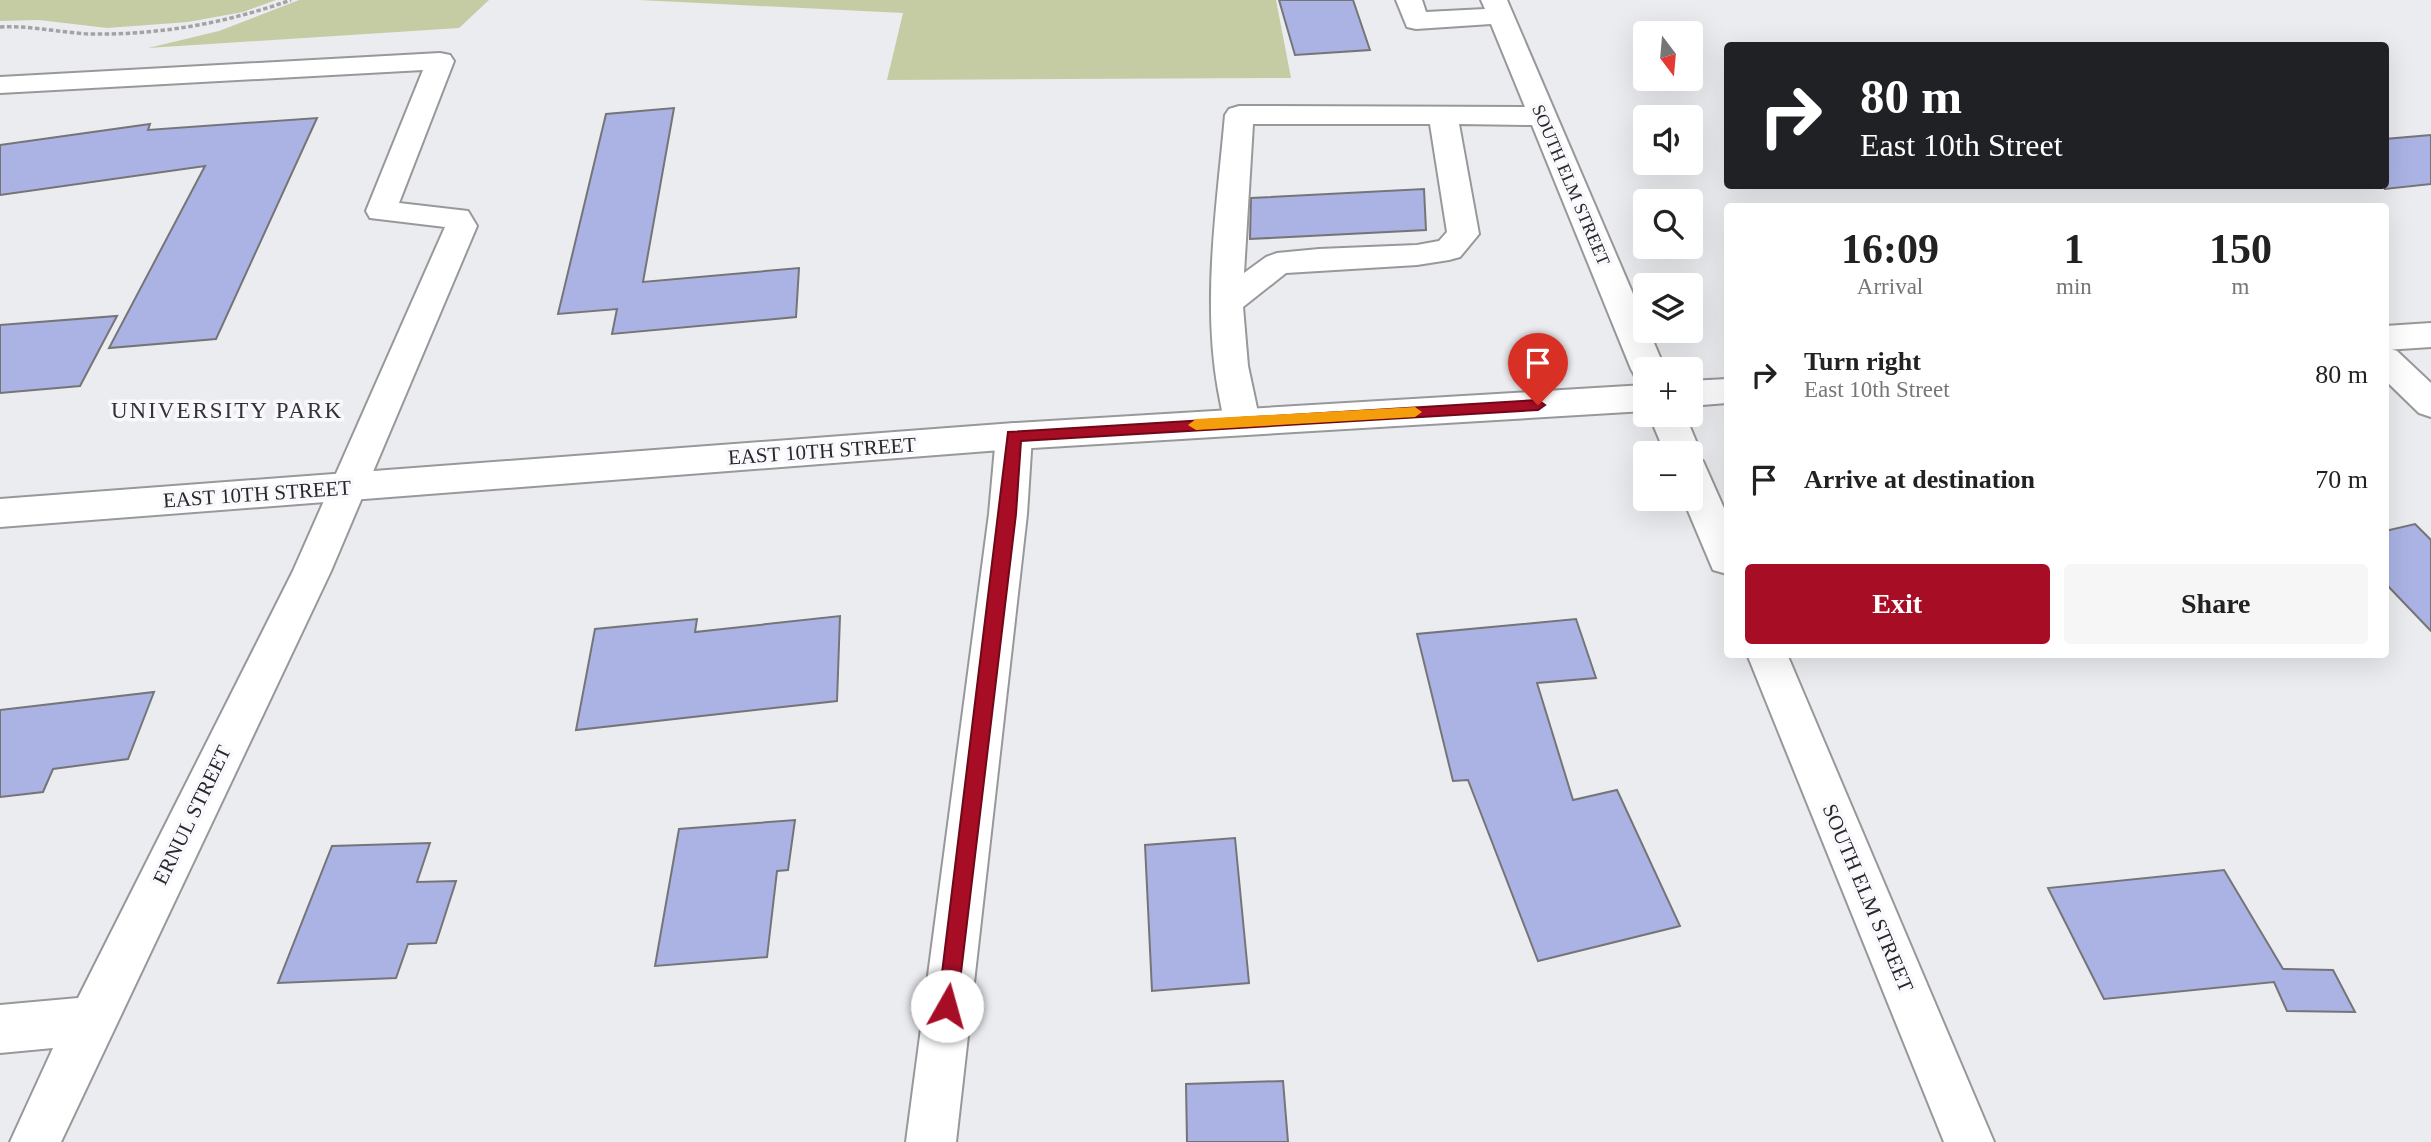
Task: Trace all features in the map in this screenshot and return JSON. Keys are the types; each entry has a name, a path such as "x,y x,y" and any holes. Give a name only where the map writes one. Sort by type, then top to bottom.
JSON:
{"street":[{"path":"1409,0 1416,21 1497,8"},
{"name":"SOUTH ELM STREET","path":"1497,8 1643,357"},
{"name":"ERNUL STREET","path":"0,85 440,61 381,211 457,218 461,226 351,488 90,1021 35,1142"},
{"path":"1242,422 1231,366 1226,303 1239,114 1542,116"},
{"path":"1226,303 1277,264 1319,259 1417,255 1449,250 1463,234 1443,116"},
{"path":"2389,338 2431,335"},
{"path":"2389,363 2431,404"},
{"path":"1703,393 1724,391"},
{"name":"EAST 10TH STREET","path":"0,513 1014,436 1633,399"},
{"path":"931,1142 1008,514 1014,436"},
{"path":"1703,502 1724,552"},
{"name":"SOUTH ELM STREET","path":"1769,658 1969,1142"},
{"path":"0,1029 90,1021"}],"path":[{"path":"0,27 64,33 178,30 226,22 291,0"}],"green space":[{"path":"0,0 276,0 243,12 188,22 107,28 39,20 0,21"},
{"path":"299,0 489,0 459,28 148,48 219,31"},
{"path":"639,0 1276,0 1291,78 887,80 903,13"}],"building":[{"path":"1279,0 1353,0 1370,50 1295,55"},
{"path":"674,108 643,282 799,268 796,317 612,334 617,309 558,314 606,114"},
{"path":"317,118 216,339 109,348 205,166 0,195 0,145 150,124 148,130"},
{"path":"2431,135 2431,184 2389,189 2389,139"},
{"path":"1424,189 1426,230 1250,239 1251,198"},
{"path":"117,316 80,386 0,393 0,325"},
{"path":"2415,524 2431,540 2431,631 2389,587 2389,530"},
{"path":"840,616 837,701 576,730 595,629 697,619 695,632"},
{"path":"1576,619 1596,678 1537,683 1573,800 1617,790 1680,926 1538,961 1468,780 1453,781 1417,634"},
{"path":"154,692 128,759 53,769 43,792 0,797 0,710"},
{"path":"795,820 788,870 777,871 767,957 655,966 679,829"},
{"path":"1235,838 1249,983 1152,991 1145,845"},
{"path":"430,843 417,882 456,881 436,943 408,944 396,978 278,983 332,846"},
{"path":"2224,870 2283,969 2333,970 2355,1012 2287,1011 2274,982 2104,999 2048,888"},
{"path":"1283,1081 1288,1142 1187,1142 1186,1084"}],"slow traffic":[{"path":"1196,425 1415,412"}],"district":[{"name":"UNIVERSITY PARK","path":"227,410"}],"route":[{"path":"947,1006 1008,514 1014,436 1538,405"}]}
